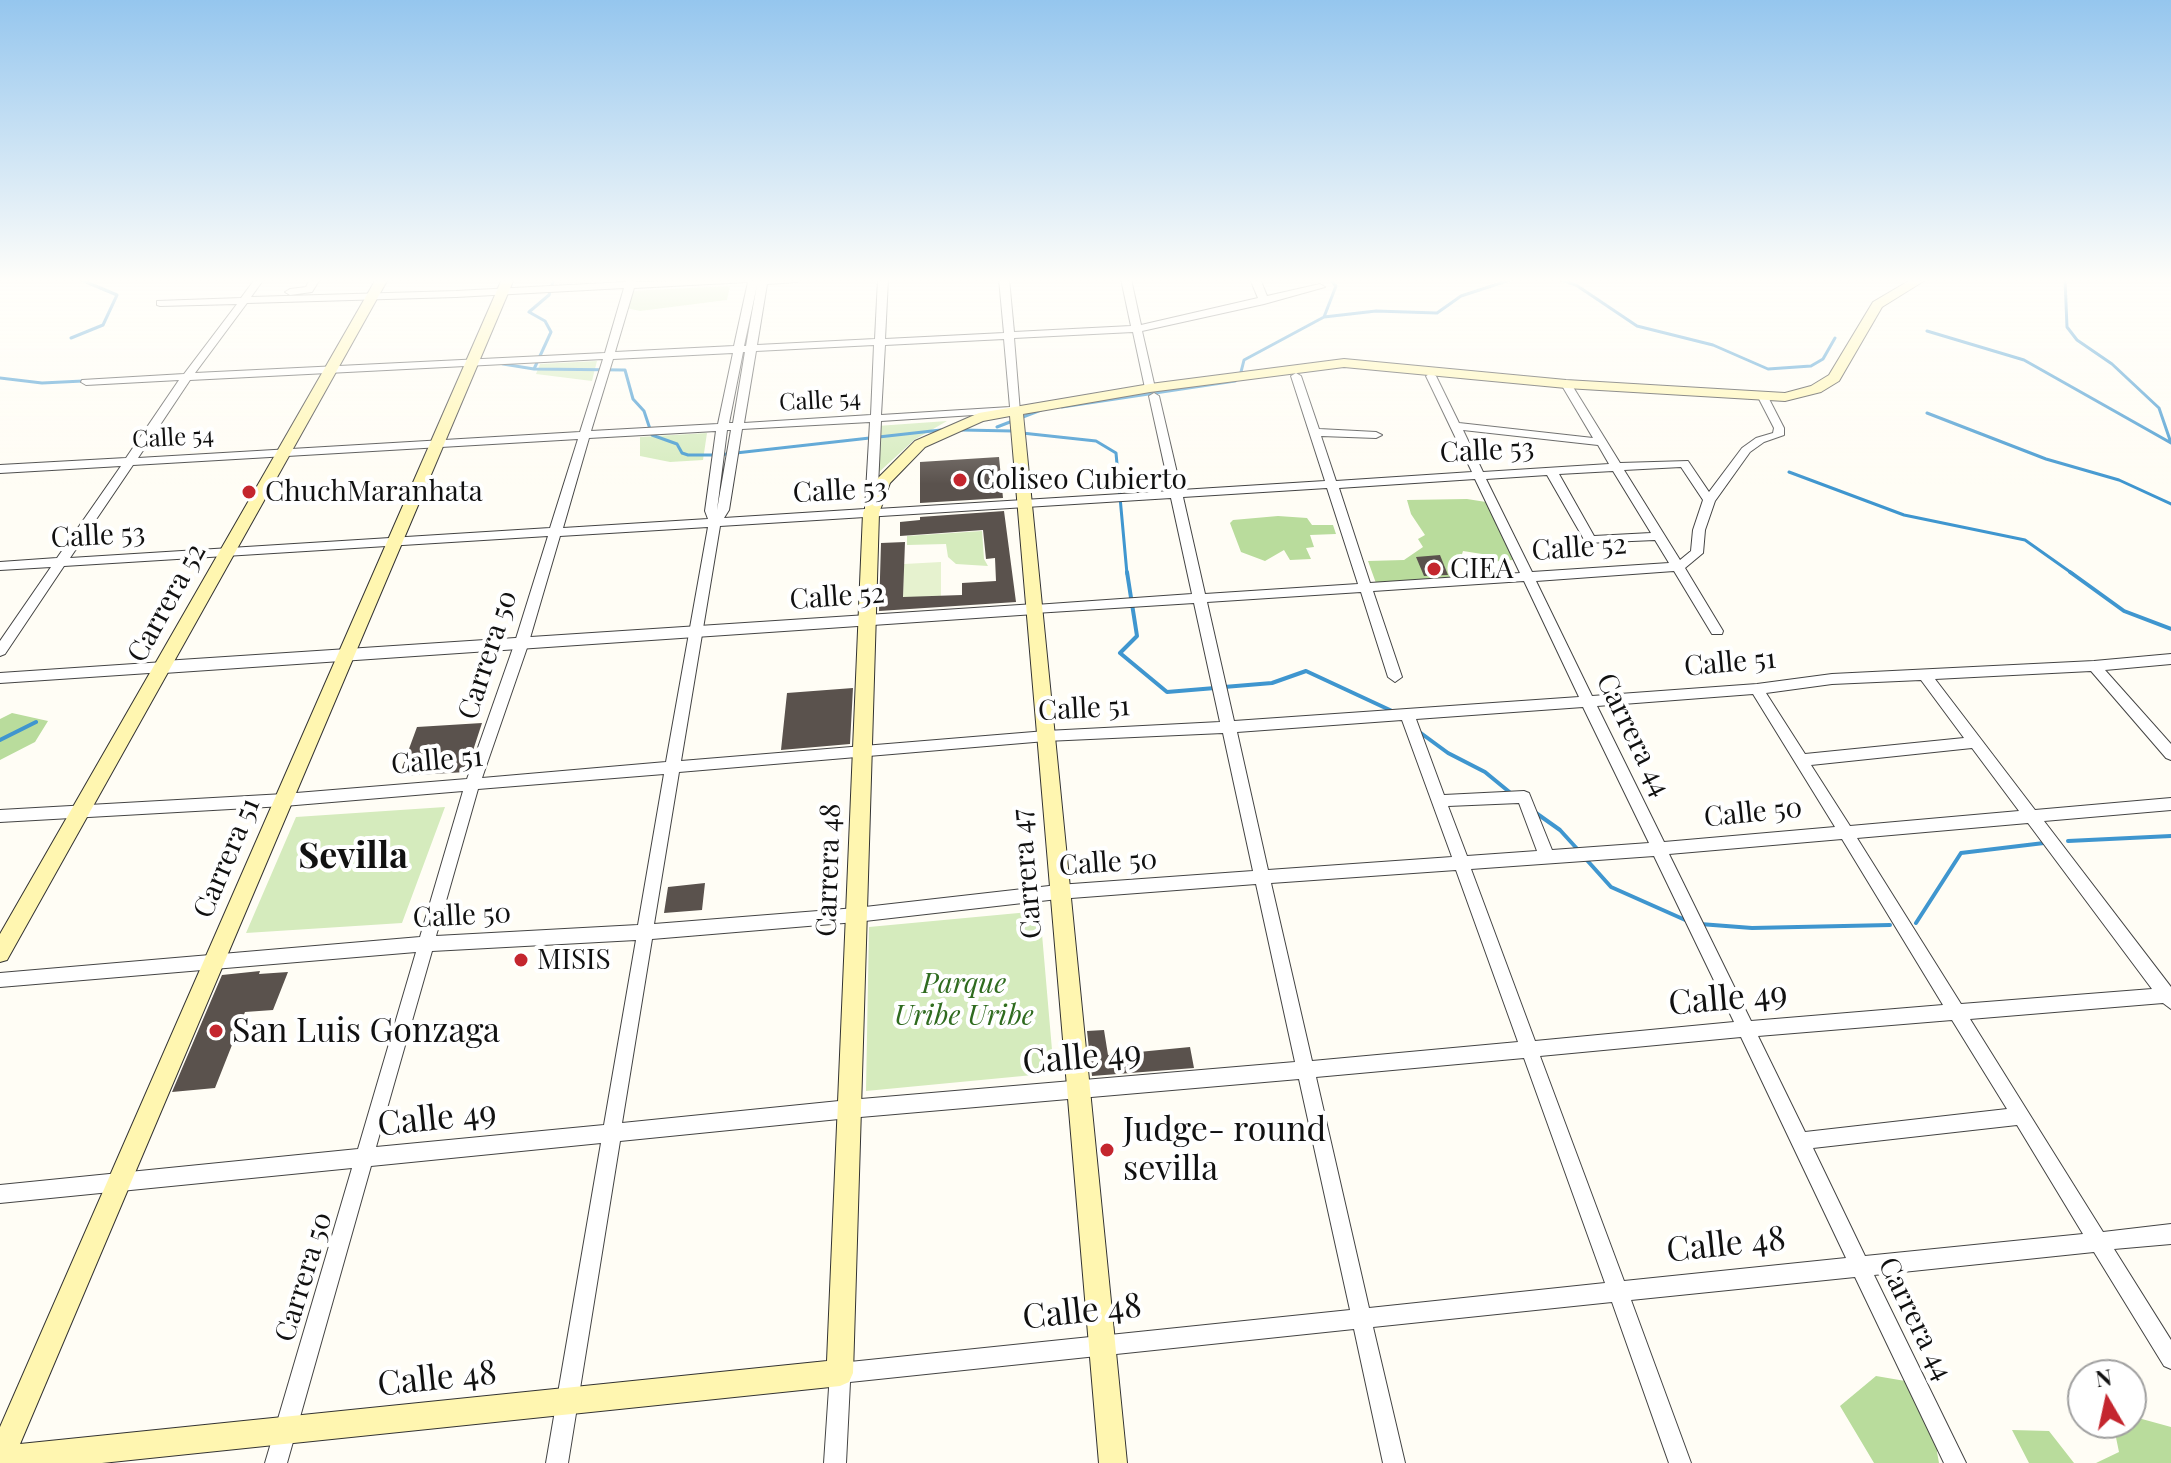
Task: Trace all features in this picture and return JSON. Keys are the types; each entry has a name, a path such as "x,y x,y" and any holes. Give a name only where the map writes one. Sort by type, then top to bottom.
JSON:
{"main road":[{"name":"Carrera 52","path":"0,953 342,347"},
{"name":"Carrera 51","path":"0,1460 217,961 343,656 480,347"},
{"name":"Calle 54","path":"1152,392 1353,369 1568,388 1797,403 1824,397 1838,390 1860,347"},
{"name":"Calle 54","path":"1017,415 1344,363 1568,388"},
{"name":"Carrera 47","path":"1017,415 1058,892 1113,1463"},
{"path":"871,513 883,481 920,444 979,417 1017,415"},
{"name":"Carrera 48","path":"840,1373 871,513"},
{"name":"Calle 48","path":"0,1460 840,1373"}],"street":[{"path":"0,651 209,347"},
{"name":"Carrera 50","path":"276,1463 367,1158 472,785 521,645 610,347"},
{"path":"86,382 787,347"},
{"name":"Carrera 48","path":"871,513 879,347"},
{"name":"Carrera 47","path":"1010,347 1017,415"},
{"path":"1143,347 1394,1463"},
{"path":"715,522 711,511 737,349"},
{"path":"557,1463 695,632 715,522 723,510 750,349"},
{"path":"1296,376 1395,677"},
{"name":"Carrera 44","path":"1431,376 1955,1463"},
{"path":"1568,388 1717,631"},
{"path":"1678,567 1697,553 1699,530 1709,500 1746,450 1760,440 1778,435 1779,428 1764,400"},
{"name":"Calle 54","path":"0,469 874,420 1017,415"},
{"path":"1455,426 1602,442"},
{"path":"1314,432 1376,435"},
{"name":"Calle 53","path":"0,566 1684,463 1709,500"},
{"path":"1551,471 1590,540 1659,536"},
{"name":"Calle 52","path":"0,678 1678,567"},
{"name":"Calle 51","path":"0,816 284,800 1046,736 1229,727 1757,689 1923,673 2094,666 2171,659"},
{"path":"2094,666 2171,754"},
{"path":"1923,673 2170,997"},
{"path":"0,689 29,677"},
{"path":"1757,689 2171,1359"},
{"path":"1407,714 1680,1463"},
{"path":"1801,760 1975,742"},
{"path":"1439,801 1524,797 1547,857"},
{"name":"Calle 50","path":"0,980 426,944 647,932 856,915 1058,892 1659,849 2171,804"},
{"name":"Calle 49","path":"0,1194 849,1109 1746,1029 2170,997"},
{"path":"1800,1141 2021,1116"},
{"name":"Calle 48","path":"840,1373 2171,1234"},
{"name":"Carrera 48","path":"835,1463 840,1373"}],"green space":[{"path":"597,361 592,381 536,374 540,364"},
{"path":"947,421 914,440 878,473 877,426"},
{"path":"707,433 703,460 670,462 640,456 640,437"},
{"path":"1467,499 1486,502 1513,560 1487,562 1482,554 1463,551 1453,583 1377,586 1368,561 1404,560 1423,547 1418,539 1425,535 1411,514 1407,500"},
{"path":"1278,516 1307,518 1312,525 1333,525 1336,534 1310,535 1314,547 1306,548 1311,559 1290,560 1284,550 1265,561 1241,552 1230,523 1233,520"},
{"path":"982,531 984,559 988,566 956,564 948,557 946,544 907,545 907,536"},
{"path":"941,562 941,596 903,598 904,564"},
{"path":"12,713 48,721 35,742 0,760 0,719"},
{"path":"445,807 402,923 246,933 296,817"},
{"name":"Parque Uribe Uribe","path":"1040,911 1054,1073 866,1091 869,927"},
{"path":"1876,1376 1917,1383 1943,1431 1937,1452 1939,1463 1874,1463 1840,1406"},
{"path":"2147,1420 2171,1427 2171,1463 2096,1463 2119,1452 2116,1439 2147,1439"},
{"path":"2012,1430 2049,1431 2074,1463 2029,1463"}],"building":[{"name":"Coliseo Cubierto","path":"999,457 1003,498 920,503 920,462"},
{"path":"1004,511 1016,602 879,611 881,543 905,542 903,597 962,595 962,583 996,581 995,558 986,559 983,530 900,536 900,522 920,520 920,517"},
{"name":"CIEA","path":"1440,555 1448,575 1424,576 1416,557"},
{"path":"853,688 850,744 781,750 787,693"},
{"path":"482,723 466,772 399,776 417,727"},
{"path":"705,883 702,910 664,913 668,887"},
{"name":"San Luis Gonzaga","path":"260,971 259,974 288,972 273,1010 245,1012 215,1088 172,1092 222,975"},
{"path":"1104,1030 1108,1055 1190,1047 1194,1068 1092,1076 1087,1031"}],"waterway":[{"path":"534,369 544,347"},
{"path":"1240,376 1244,360 1268,347"},
{"path":"1718,347 1768,369 1811,366 1823,359 1830,347"},
{"path":"1981,347 2024,360 2171,443 2159,408 2112,364 2088,347"},
{"path":"503,364 534,369"},
{"path":"534,369 625,370 633,399 644,411 652,435 677,444 682,453 688,455 718,455 941,430"},
{"path":"0,378 42,383 83,381"},
{"path":"1062,407 1235,381"},
{"path":"997,427 1041,410"},
{"path":"1927,413 2046,459 2119,480 2171,504"},
{"path":"962,430 1013,431"},
{"path":"1022,433 1096,441 1116,453 1127,574"},
{"path":"1789,472 1904,515 2025,540 2073,574"},
{"path":"1127,572 1137,636 1120,653 1167,692 1215,688"},
{"path":"2070,572 2124,611 2171,629"},
{"path":"1224,687 1272,683 1306,671 1392,711"},
{"path":"0,740 36,722"},
{"path":"1418,731 1448,753 1485,772 1513,795"},
{"path":"1536,813 1560,830 1580,852"},
{"path":"2068,841 2171,836"},
{"path":"1916,923 1961,853 2044,843"},
{"path":"1585,858 1611,887 1692,923"},
{"path":"1700,924 1752,928 1890,925"}],"place":[{"name":"Coliseo Cubierto","path":"960,480"},
{"name":"ChuchMaranhata","path":"249,492"},
{"name":"CIEA","path":"1434,569"},
{"name":"MISIS","path":"521,960"},
{"name":"San Luis Gonzaga","path":"216,1031"},
{"name":"Judge- round sevilla","path":"1107,1150"}],"district":[{"name":"Sevilla","path":"353,857"}]}
